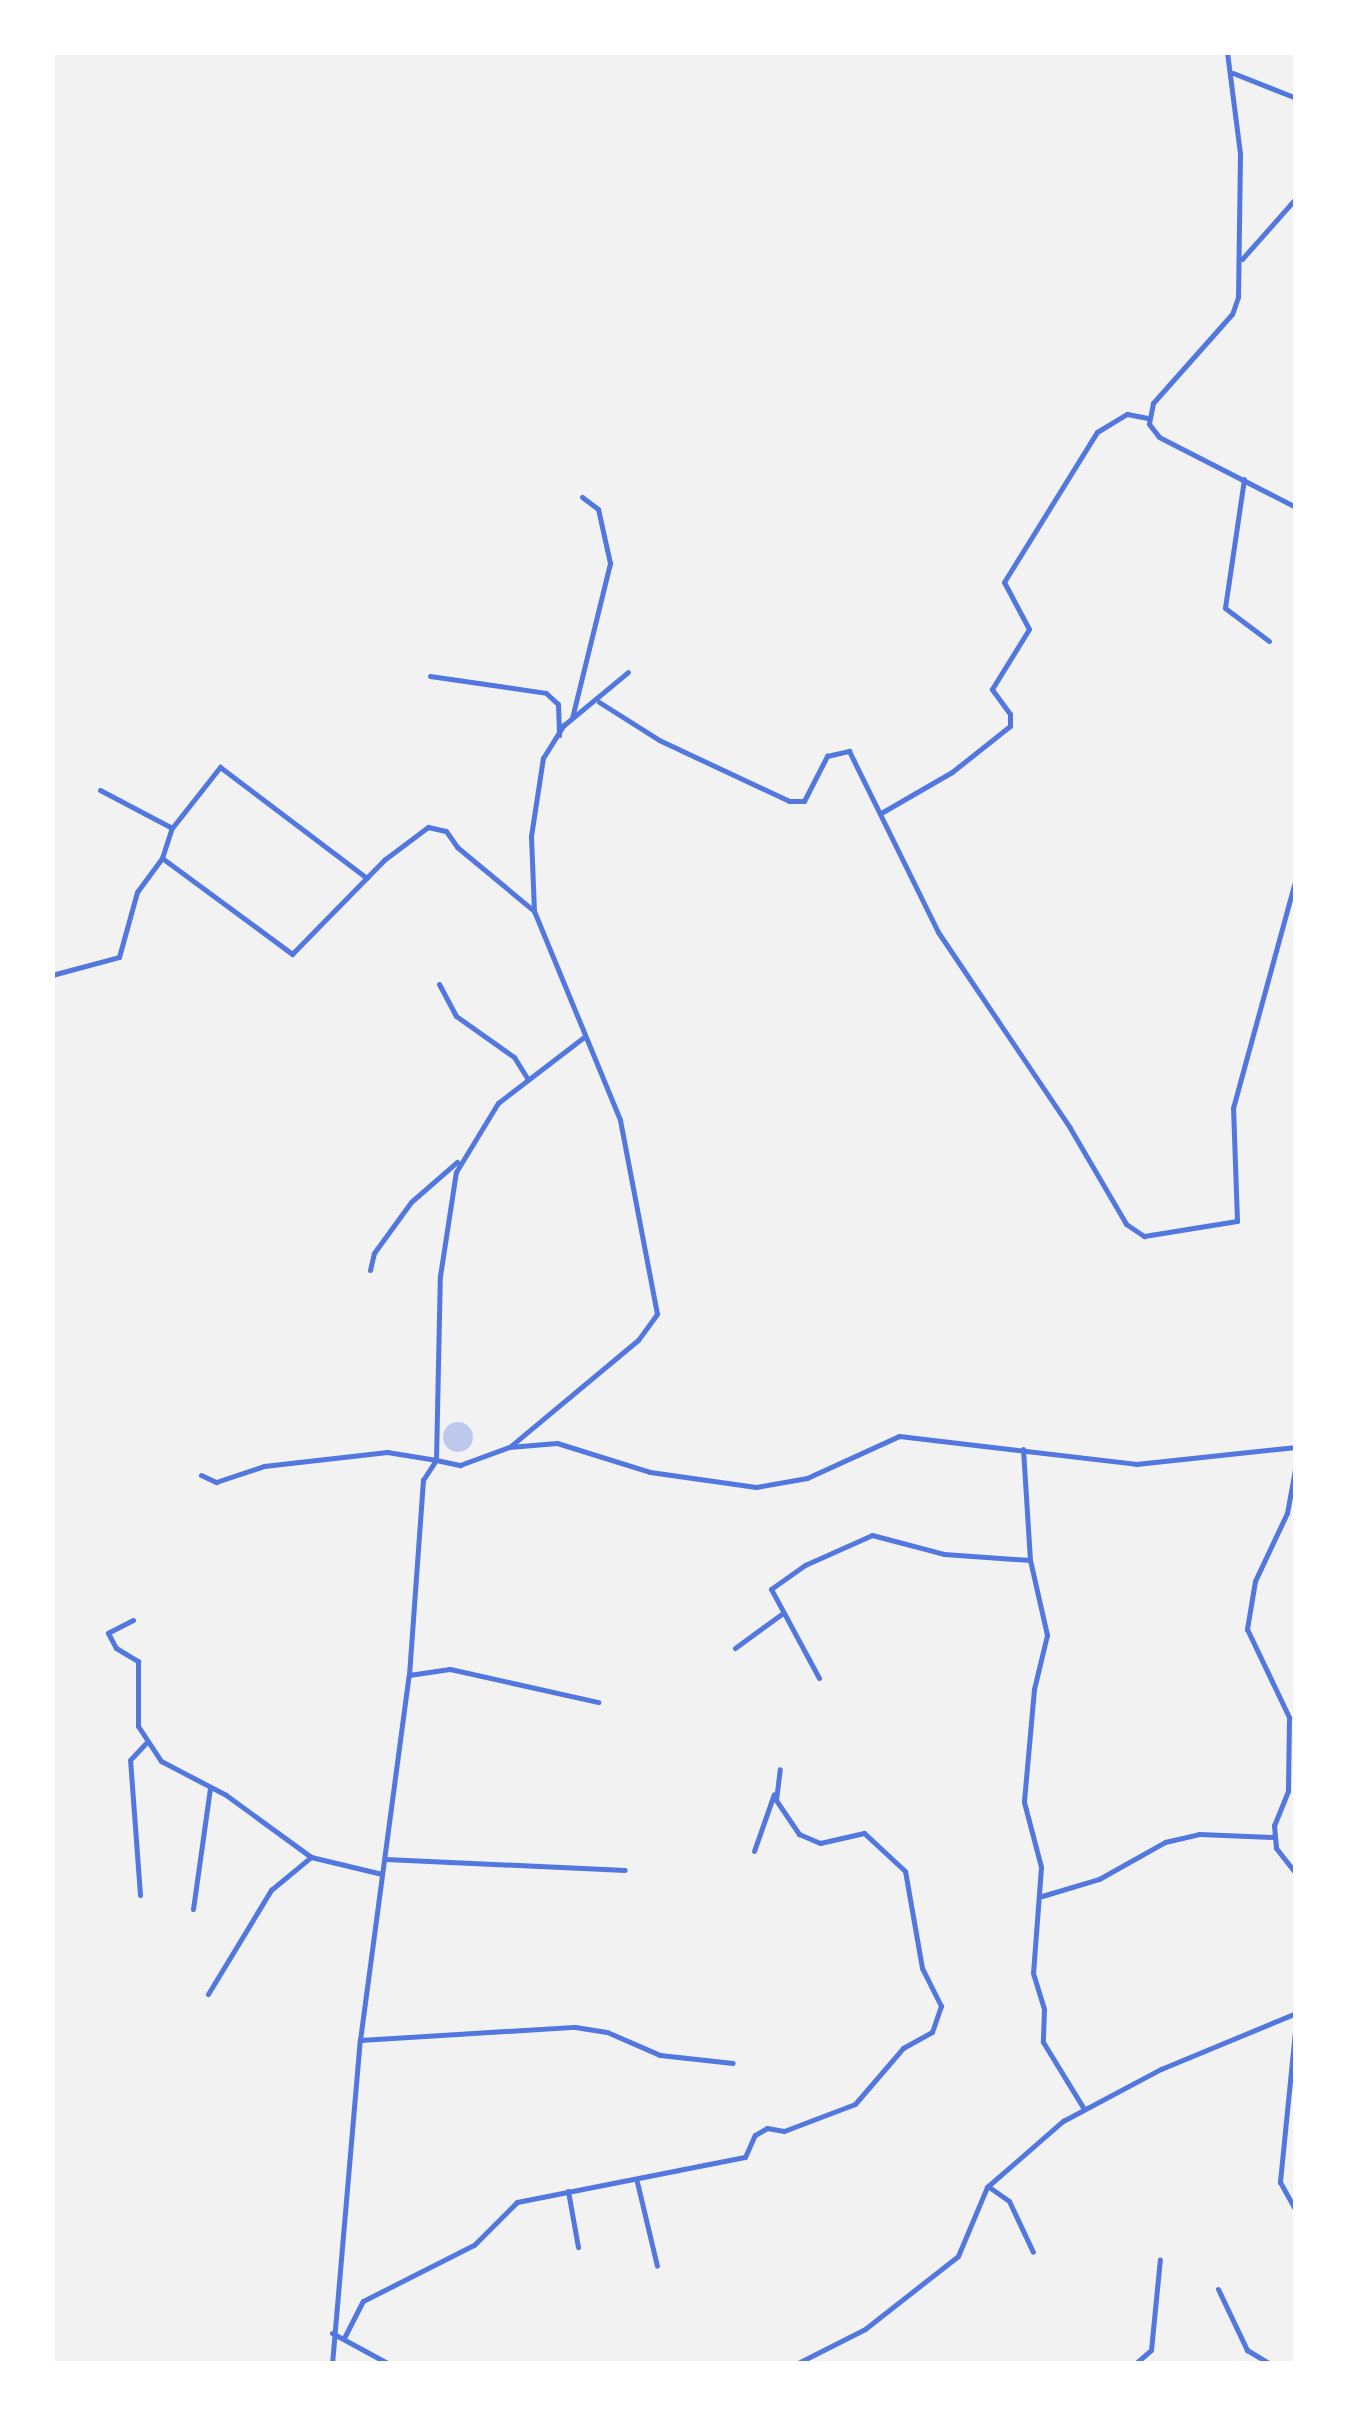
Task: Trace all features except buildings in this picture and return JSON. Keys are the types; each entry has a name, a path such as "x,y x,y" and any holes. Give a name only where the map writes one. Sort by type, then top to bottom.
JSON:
{"street":[{"path":"1148,418 1194,351 1232,314 1240,261 1232,73 1227,52"},
{"path":"1232,73 1296,98"},
{"path":"1240,261 1296,198"},
{"path":"881,813 952,772 1010,726 1010,714 992,689 1029,627 1004,582 1097,432 1128,414 1148,418 1159,438 1296,506"},
{"path":"1244,479 1225,608 1269,641"},
{"path":"509,1448 638,1340 657,1314 620,1120 534,910 531,836 538,772 572,718 610,563 598,509 582,498"},
{"path":"572,718 599,702 628,672"},
{"path":"430,676 546,693 558,704 558,738"},
{"path":"599,702 659,740 789,801 804,800 827,756 846,749 938,932 1070,1128 1126,1224 1144,1236 1237,1221 1233,1108 1296,878"},
{"path":"52,975 119,957 137,892 162,858 172,828 220,768 367,878"},
{"path":"100,790 172,828"},
{"path":"162,858 292,954 412,835 438,826 534,910"},
{"path":"439,984 456,1016 514,1057 527,1078"},
{"path":"370,1270 374,1253 411,1202 460,1160 490,1111 527,1078 584,1037"},
{"path":"332,2364 360,2040 409,1675 423,1480 436,1460 442,1244 460,1160"},
{"path":"200,1474 216,1482 255,1468 374,1453 460,1465 509,1448 557,1443 724,1488 807,1478 899,1436 1136,1464 1296,1447"},
{"path":"1022,1449 1030,1560 1047,1635 1034,1689 1024,1802 1039,1855 1040,1896 1033,1973 1044,2009 1043,2040 1084,2109"},
{"path":"1296,1464 1286,1513 1256,1581 1247,1629 1285,1705 1291,1733 1288,1790 1275,1837 1296,1874"},
{"path":"819,1678 771,1589 778,1581 870,1536 974,1559 1030,1560"},
{"path":"735,1648 782,1613"},
{"path":"133,1620 108,1633 142,1671 137,1712 146,1742 174,1772 210,1788 311,1857 382,1874"},
{"path":"409,1675 450,1669 598,1702"},
{"path":"140,1894 130,1760 146,1742"},
{"path":"754,1852 780,1769"},
{"path":"193,1909 210,1788"},
{"path":"345,2336 351,2316 368,2297 474,2245 517,2202 745,2156 755,2135 767,2128 784,2131 848,2108 903,2048 930,2034 940,2014 922,1968 902,1866 864,1832 829,1842 807,1840 784,1816 775,1792"},
{"path":"1040,1896 1099,1879 1165,1842 1199,1834 1275,1837"},
{"path":"208,1994 271,1890 311,1857"},
{"path":"385,1859 625,1870"},
{"path":"796,2364 865,2329 958,2256 987,2187 1028,2146 1084,2109 1296,2017 1280,2182 1296,2211"},
{"path":"360,2040 575,2028 606,2032 660,2055 733,2063"},
{"path":"636,2180 657,2266"},
{"path":"987,2187 1008,2201 1033,2252"},
{"path":"568,2190 578,2247"},
{"path":"1136,2364 1151,2350 1160,2258"},
{"path":"1218,2289 1247,2350 1270,2364"},
{"path":"332,2334 345,2336 389,2364"}]}
